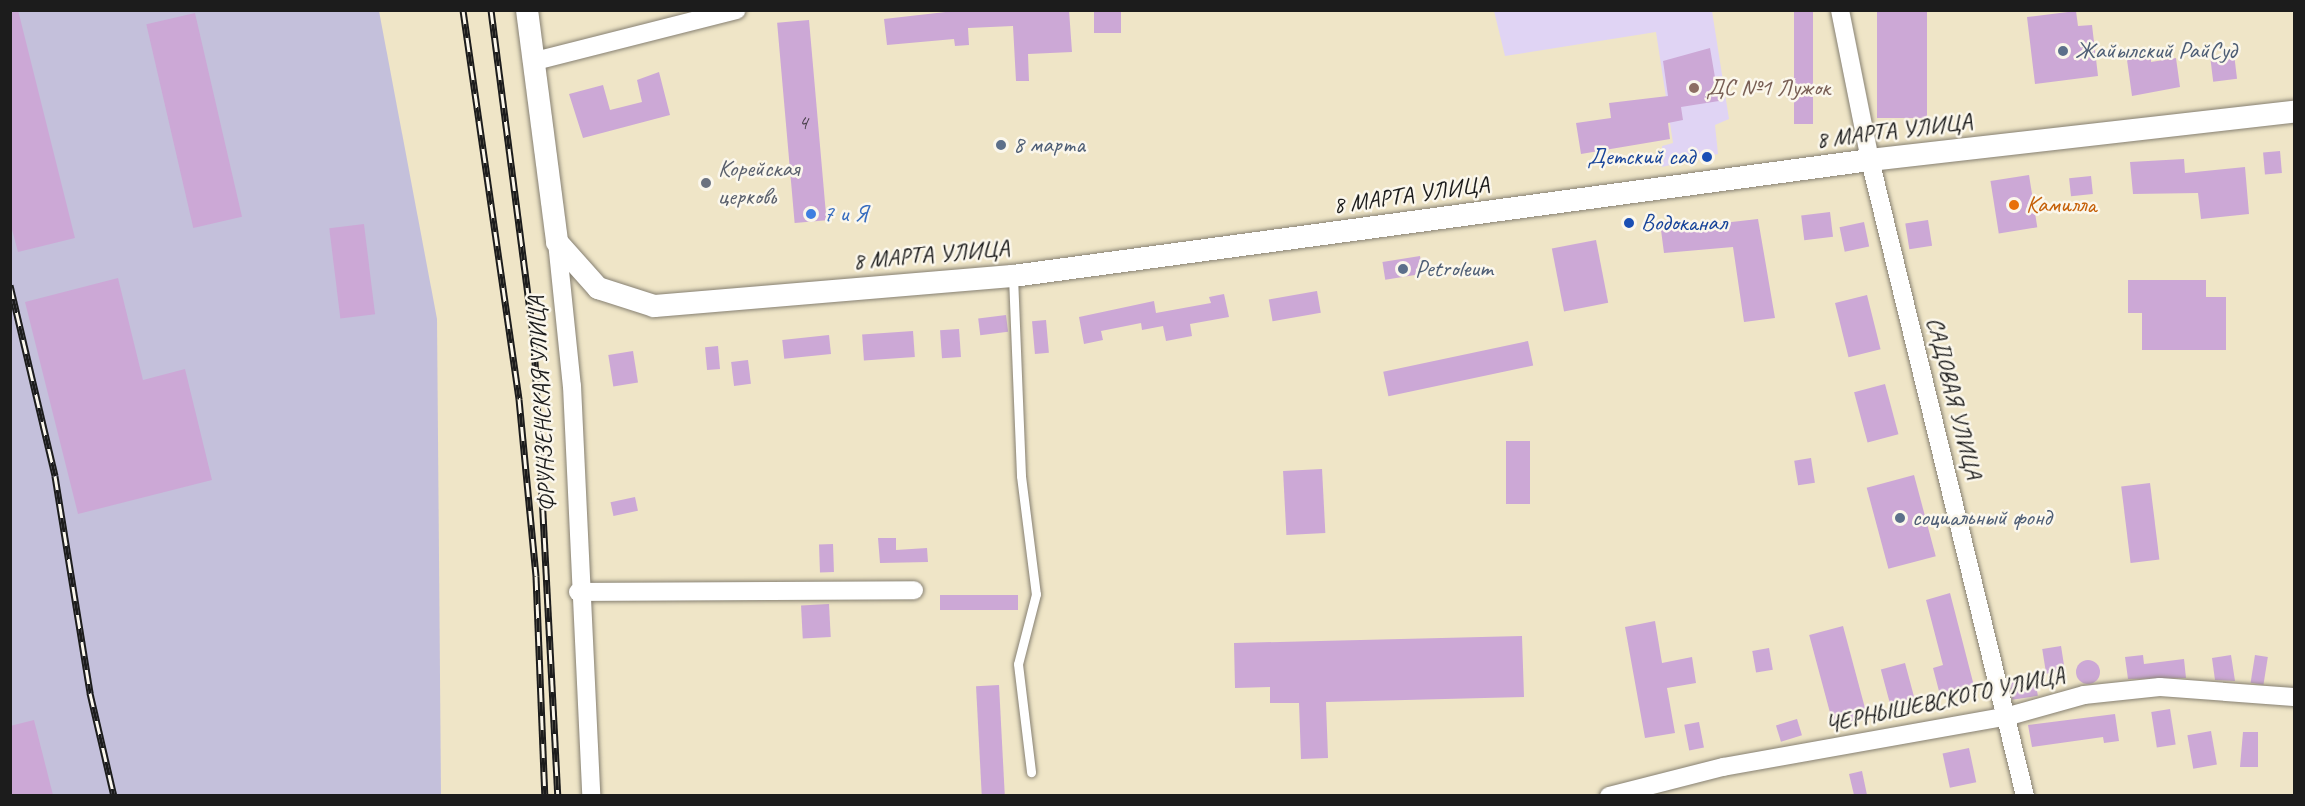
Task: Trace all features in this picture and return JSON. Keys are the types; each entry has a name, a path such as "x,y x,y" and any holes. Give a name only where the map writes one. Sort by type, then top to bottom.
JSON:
{"street":[{"name":"ФРУНЗЕНСКАЯ УЛИЦА","path":"527,10 557,242 572,386 578,592 591,795"},
{"path":"535,61 737,10"},
{"name":"САДОВАЯ УЛИЦА","path":"1840,10 1870,160 2009,716 2025,795"},
{"name":"8 МАРТА УЛИЦА","path":"557,242 598,288 654,306 1013,276 1870,160 2295,112"},
{"path":"578,592 914,590"},
{"name":"ЧЕРНЫШЕВСКОГО УЛИЦА","path":"1609,795 1723,767 2009,716 2084,695 2160,687 2295,697"}],"lane":[{"path":"1013,276 1021,476 1036,594 1018,664 1031,772"}],"shaded area":[{"path":"10,11 379,11 437,319 441,795 11,795"},
{"name":"ДС №1 Лужок","path":"1494,11 1712,11 1729,119 1715,125 1718,154 1662,167 1662,146 1673,143 1656,32 1505,56"}],"building":[{"path":"10,10 18,10 75,238 18,252 10,222"},
{"path":"963,10 1069,10 1072,52 1028,54 1029,81 1016,81 1013,26 968,28 969,45 955,46 954,39 887,45 884,19"},
{"path":"1094,10 1121,10 1121,33 1094,33"},
{"path":"1794,10 1813,10 1813,124 1794,124"},
{"path":"1877,10 1927,10 1927,118 1877,118"},
{"name":"Жайылский РайСуд","path":"2076,11 2078,26 2092,25 2098,76 2035,84 2027,17"},
{"path":"195,13 242,217 193,228 146,24"},
{"path":"809,20 827,220 795,223 777,23"},
{"path":"1710,48 1719,101 1681,107 1683,120 1668,123 1670,139 1581,154 1576,123 1611,118 1609,103 1668,96 1663,61"},
{"path":"2234,54 2237,79 2213,82 2210,57"},
{"path":"2151,56 2151,62 2176,58 2180,87 2132,96 2127,60"},
{"path":"659,72 670,115 583,138 569,94 603,85 610,110 642,102 637,80"},
{"path":"2280,151 2282,173 2265,174 2263,152"},
{"path":"2184,159 2185,173 2245,167 2249,214 2201,219 2198,193 2133,194 2130,162"},
{"name":"Камилла","path":"2029,175 2037,227 1999,233 1990,181"},
{"path":"2091,176 2093,194 2071,196 2069,178"},
{"path":"1830,212 1833,237 1804,240 1801,216"},
{"path":"1758,219 1775,318 1744,322 1733,247 1664,253 1661,230"},
{"path":"1928,220 1932,246 1909,249 1905,224"},
{"path":"1864,222 1869,246 1845,252 1840,227"},
{"path":"364,224 375,314 340,319 329,228"},
{"path":"1596,240 1608,303 1564,311 1552,249"},
{"name":"Petroleum","path":"1420,256 1423,274 1385,280 1382,262"},
{"path":"118,278 143,380 185,369 212,480 78,514 25,302"},
{"path":"2128,280 2206,280 2206,297 2226,297 2226,350 2142,350 2142,313 2128,313"},
{"path":"1317,291 1321,313 1273,321 1269,300"},
{"path":"1224,294 1229,317 1190,324 1192,336 1166,341 1163,326 1142,330 1141,323 1101,331 1103,340 1084,344 1079,317 1154,301 1156,313 1211,303 1209,297"},
{"path":"1867,295 1881,349 1849,357 1835,303"},
{"path":"1006,315 1008,332 980,335 978,318"},
{"path":"1046,320 1049,353 1035,354 1032,321"},
{"path":"959,329 961,357 942,358 940,330"},
{"path":"913,331 915,357 864,360 862,335"},
{"path":"829,335 831,354 784,359 782,340"},
{"path":"1528,341 1533,365 1388,396 1383,372"},
{"path":"718,346 720,369 707,370 705,347"},
{"path":"633,351 638,383 613,387 608,355"},
{"path":"748,360 751,384 734,386 731,362"},
{"path":"1885,384 1898,434 1868,443 1854,392"},
{"path":"1506,441 1530,441 1530,504 1506,504"},
{"path":"1811,458 1815,483 1798,485 1794,461"},
{"path":"1322,469 1325,533 1286,535 1283,471"},
{"path":"1914,475 1936,556 1888,569 1867,488"},
{"path":"2150,483 2159,559 2131,563 2121,487"},
{"path":"635,497 638,511 613,516 611,502"},
{"path":"878,538 896,538 896,550 927,548 928,562 880,563"},
{"path":"819,544 833,544 834,572 820,572"},
{"path":"1950,593 1974,686 1940,695 1933,668 1943,665 1926,600"},
{"path":"940,595 1018,595 1018,610 940,610"},
{"path":"829,604 831,637 803,638 801,605"},
{"path":"1655,621 1662,663 1692,657 1696,683 1667,688 1675,733 1645,738 1625,627"},
{"path":"1843,626 1868,718 1834,727 1809,635"},
{"path":"1522,636 1524,697 1326,702 1328,758 1301,759 1299,703 1270,703 1270,687 1235,688 1234,643"},
{"path":"2061,646 2065,671 2046,674 2042,649"},
{"path":"1769,648 1773,670 1756,673 1752,651"},
{"path":"2143,655 2144,664 2184,659 2186,678 2128,679 2125,657"},
{"path":"2231,655 2235,681 2215,680 2212,658"},
{"path":"2255,655 2268,657 2263,685 2251,683"},
{"path":"2088,660 2096,664 2100,672 2096,680 2088,684 2080,680 2076,672 2080,664"},
{"path":"1905,663 1915,700 1891,706 1881,669"},
{"path":"2035,678 2038,696 2012,700 2009,682"},
{"path":"999,685 1005,795 982,796 976,686"},
{"path":"2170,709 2176,745 2157,748 2151,712"},
{"path":"2115,714 2119,741 2104,743 2103,737 2032,747 2028,725"},
{"path":"1797,719 1802,735 1781,742 1776,725"},
{"path":"34,720 53,795 10,795 10,726"},
{"path":"1699,722 1704,748 1689,750 1684,725"},
{"path":"2211,731 2217,764 2193,769 2187,735"},
{"path":"2243,732 2258,732 2258,767 2240,767"},
{"path":"1969,748 1976,782 1950,788 1943,754"},
{"path":"1862,771 1867,795 1854,795 1849,774"}],"railway":[{"path":"463,10 519,399 536,576 545,796"},
{"path":"491,10 534,342 558,796"},
{"path":"10,285 55,476 90,693 114,796"}],"place":[{"name":"Жайылский РайСуд","path":"2063,51"},
{"name":"ДС №1 Лужок","path":"1694,88"},
{"name":"8 марта","path":"1001,145"},
{"name":"Детский сад","path":"1707,157"},
{"name":"Корейская церковь","path":"706,183"},
{"name":"Камилла","path":"2014,205"},
{"name":"7 и Я","path":"811,214"},
{"name":"Водоканал","path":"1629,223"},
{"name":"Petroleum","path":"1403,269"},
{"name":"социальный фонд","path":"1900,518"}]}
